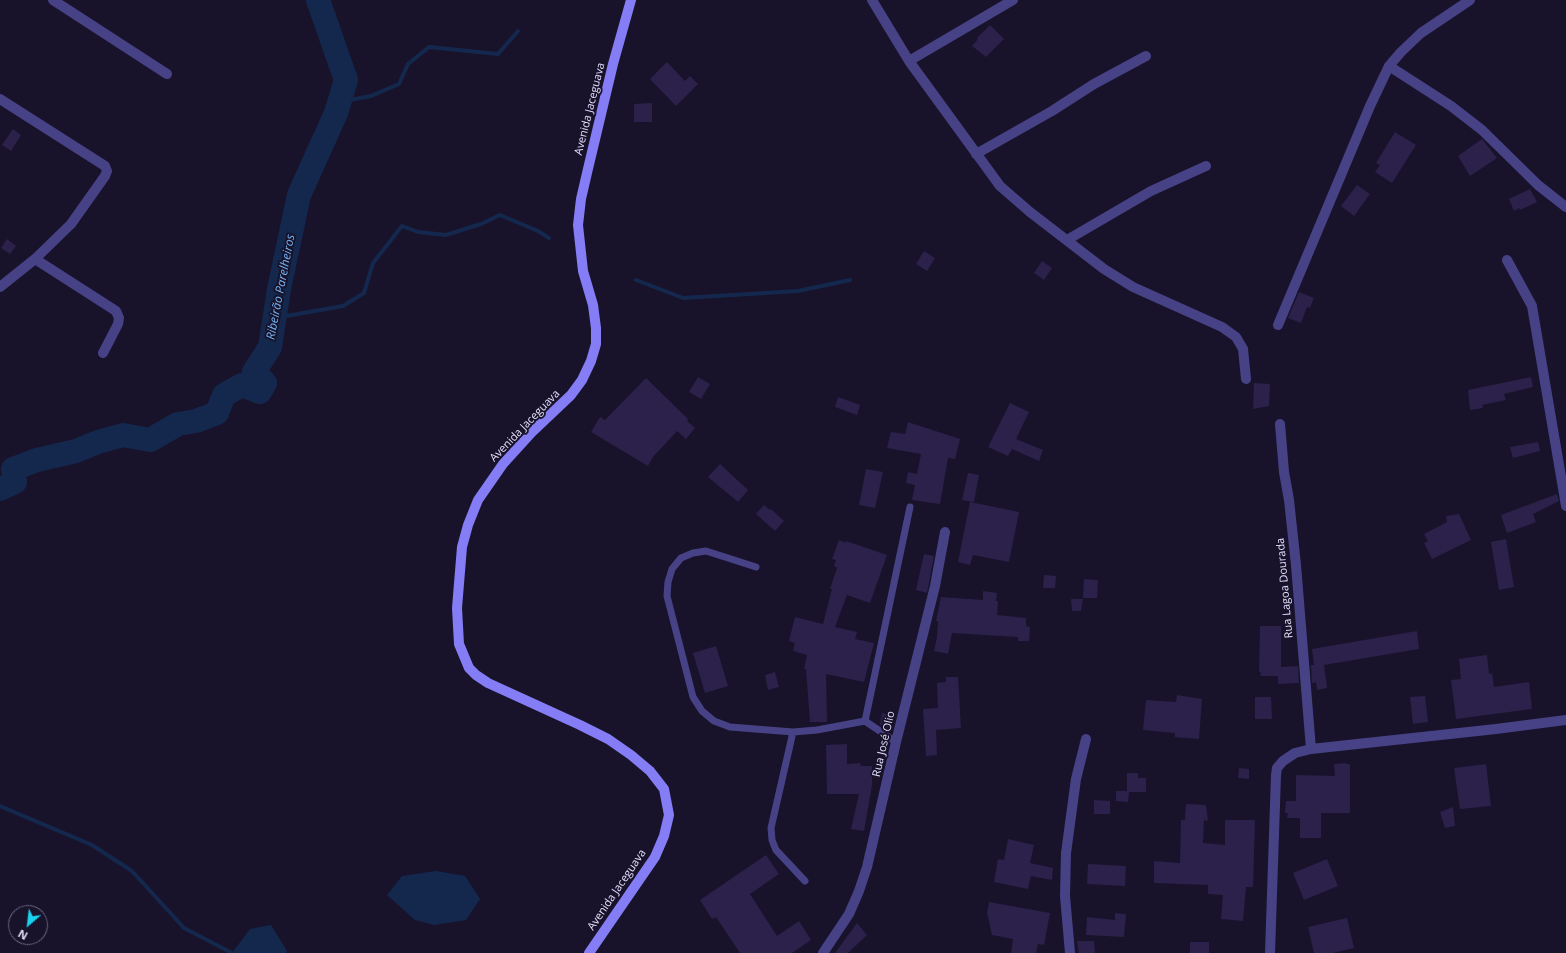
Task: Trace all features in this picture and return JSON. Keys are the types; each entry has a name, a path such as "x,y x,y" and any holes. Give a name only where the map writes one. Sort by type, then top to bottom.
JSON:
{"main road":[{"name":"Avenida Jaceguava","path":"589,953 655,857 664,836 668,815 664,789 650,771 631,755 608,739 580,724 494,686 476,675 469,668 459,644 457,608 462,547 468,525 478,500 504,464 533,431 571,395 582,380 591,361 594,350 596,328 593,306 583,271 578,225 586,174 613,64 631,0"}],"street":[{"path":"53,0 166,74"},
{"path":"872,0 908,61 1000,186 1030,212 1104,269 1133,287 1222,327 1236,338 1243,349 1246,379"},
{"path":"908,61 1013,0"},
{"path":"1278,325 1370,106 1389,66 1421,33 1470,0"},
{"path":"976,154 1052,111 1094,84 1146,56"},
{"path":"1389,66 1451,106 1482,130 1538,185 1566,207"},
{"path":"0,100 105,166 107,171 71,224 35,259 0,287"},
{"path":"1067,240 1151,191 1206,166"},
{"path":"35,259 116,311 119,318 118,324 103,352"},
{"path":"1507,260 1532,306 1566,506"},
{"name":"Rua Lagoa Dourada","path":"1280,424 1284,472 1289,500 1296,565 1311,750"},
{"name":"Rua José Olio","path":"823,953 849,914 865,873 896,742 926,626 945,532"},
{"path":"1270,953 1276,775 1277,768 1283,761 1295,753 1311,750 1566,720"},
{"path":"1070,953 1065,896 1066,852 1076,779 1086,739"}],"lane":[{"path":"865,721 910,507"},
{"path":"756,567 706,551 693,552 681,558 672,569 668,582 667,596 693,697 702,711 714,721 730,727 793,732 817,730 865,721 896,742"},
{"path":"793,732 770,828 772,840 776,850 805,881"}],"water":[{"path":"436,871 465,876 480,899 466,920 434,925 415,920 387,895 402,876"},
{"path":"271,925 287,951 286,953 232,953 250,929"}],"building":[{"path":"990,25 1004,39 986,57 972,46 978,39 977,38"},
{"path":"667,62 685,81 690,76 698,84 676,106 650,79"},
{"path":"652,103 652,122 634,122 634,104"},
{"path":"13,129 21,135 11,151 2,145"},
{"path":"1395,132 1416,145 1392,183 1375,172 1380,165 1376,163"},
{"path":"1482,139 1497,158 1470,176 1458,156"},
{"path":"1357,185 1370,194 1354,216 1341,206"},
{"path":"1530,189 1537,202 1520,210 1519,208 1514,211 1509,199"},
{"path":"7,239 16,246 10,254 1,248"},
{"path":"924,251 935,258 927,271 916,264"},
{"path":"1042,261 1052,268 1044,280 1034,273"},
{"path":"1299,292 1314,298 1310,308 1307,307 1301,323 1288,318"},
{"path":"698,377 710,384 701,399 689,392"},
{"path":"1531,377 1533,387 1504,394 1506,400 1482,405 1483,408 1470,410 1468,390"},
{"path":"646,378 688,419 687,421 695,428 686,439 677,431 653,457 648,466 591,432 600,417 605,420"},
{"path":"1254,383 1270,384 1269,406 1253,409"},
{"path":"838,397 860,405 857,415 835,407"},
{"path":"1010,403 1029,412 1016,439 1043,450 1039,461 1012,449 1008,456 988,447"},
{"path":"908,422 960,439 955,459 948,458 940,504 912,500 915,485 906,483 908,472 917,474 921,454 887,448 891,432 905,434"},
{"path":"1538,442 1540,451 1513,458 1510,447"},
{"path":"720,464 748,490 738,502 708,477"},
{"path":"866,469 883,472 875,508 859,505"},
{"path":"968,473 979,475 974,502 962,500"},
{"path":"1557,494 1559,501 1533,514 1536,522 1507,533 1501,515"},
{"path":"970,502 1019,512 1009,562 973,555 970,565 958,562"},
{"path":"764,505 770,510 771,509 784,521 775,531 756,514"},
{"path":"1459,514 1471,540 1432,559 1424,543 1428,541 1424,534 1447,522 1446,516"},
{"path":"1506,539 1514,587 1499,590 1491,542"},
{"path":"839,540 887,555 870,603 847,595 835,627 857,632 855,639 874,643 864,682 826,674 827,722 810,722 806,669 804,669 807,655 793,651 795,643 789,641 795,617 823,624 832,589 830,589 837,568 834,566 836,560 832,559"},
{"path":"924,554 934,556 927,593 916,590"},
{"path":"1044,575 1056,576 1055,588 1043,588"},
{"path":"1084,579 1098,580 1097,598 1083,598"},
{"path":"983,591 997,593 997,615 1026,618 1026,626 1030,627 1029,641 1018,641 1018,637 952,633 948,654 934,651 937,637 938,621 936,621 941,597 983,600"},
{"path":"1071,599 1083,599 1081,611 1072,611"},
{"path":"1260,626 1281,626 1281,667 1298,666 1299,683 1278,684 1278,676 1260,676"},
{"path":"1417,631 1419,649 1324,665 1327,688 1317,690 1316,682 1312,683 1311,665 1314,665 1312,649"},
{"path":"716,646 728,686 705,693 693,653"},
{"path":"1487,655 1489,674 1492,673 1494,687 1529,682 1532,709 1456,719 1451,680 1461,679 1459,659"},
{"path":"775,672 779,687 768,690 765,675"},
{"path":"946,677 958,677 961,728 936,730 937,755 926,756 923,709 938,708 937,683 946,682"},
{"path":"1177,695 1202,699 1199,739 1175,737 1175,733 1143,730 1146,700 1176,702"},
{"path":"1425,696 1428,722 1413,724 1410,697"},
{"path":"1255,697 1271,697 1272,719 1255,719"},
{"path":"882,713 894,716 891,729 880,725"},
{"path":"847,744 847,764 860,763 861,766 872,766 872,785 864,831 851,829 859,794 827,794 826,745"},
{"path":"1334,764 1350,764 1350,813 1321,813 1321,838 1300,838 1300,818 1287,818 1288,813 1285,813 1286,801 1296,801 1296,775 1335,776"},
{"path":"1486,764 1491,806 1460,809 1454,768"},
{"path":"1239,768 1249,769 1249,779 1238,778"},
{"path":"1127,773 1138,773 1138,778 1146,778 1146,792 1129,792 1128,802 1116,801 1116,791 1127,791"},
{"path":"1094,800 1110,801 1110,814 1094,814"},
{"path":"1186,804 1206,805 1208,821 1204,820 1203,843 1225,845 1225,820 1255,820 1253,887 1246,887 1243,921 1221,919 1223,895 1208,894 1208,885 1154,883 1154,861 1180,863 1181,820 1185,820"},
{"path":"1453,807 1455,826 1445,828 1440,812"},
{"path":"1008,839 1034,845 1030,863 1053,868 1052,880 1031,876 1028,889 994,882 998,859 1004,860"},
{"path":"766,855 779,874 750,894 777,936 799,921 811,940 792,953 740,953 716,917 712,919 700,900"},
{"path":"1327,859 1338,886 1304,900 1293,873"},
{"path":"1088,864 1126,866 1125,886 1087,884"},
{"path":"989,902 1050,913 1044,945 1038,944 1036,953 1011,953 1013,939 992,935 987,913"},
{"path":"1115,913 1126,914 1124,937 1086,935 1087,917 1115,920"},
{"path":"1347,918 1354,948 1333,953 1314,953 1308,927"},
{"path":"857,923 867,935 848,953 835,953"},
{"path":"1077,941 1094,941 1095,953 1079,953"},
{"path":"1190,942 1209,942 1209,953 1190,953"}],"waterway":[{"name":"Ribeirão Parelheiros","path":"0,489 15,482 13,469 37,460 76,451 98,442 123,435 150,440 178,424 196,421 217,413 224,395 242,385 260,392 265,383 254,372 270,347 279,289 299,195 336,113 346,80 318,0"},
{"path":"339,102 371,96 399,84 408,64 429,47 498,54 518,31"},
{"path":"275,318 343,306 364,293 373,263 402,226 418,232 446,235 481,224 500,215 538,231 549,238"},
{"path":"636,280 683,298 798,291 850,280"},
{"path":"0,806 92,845 132,871 184,928 232,953"}]}
